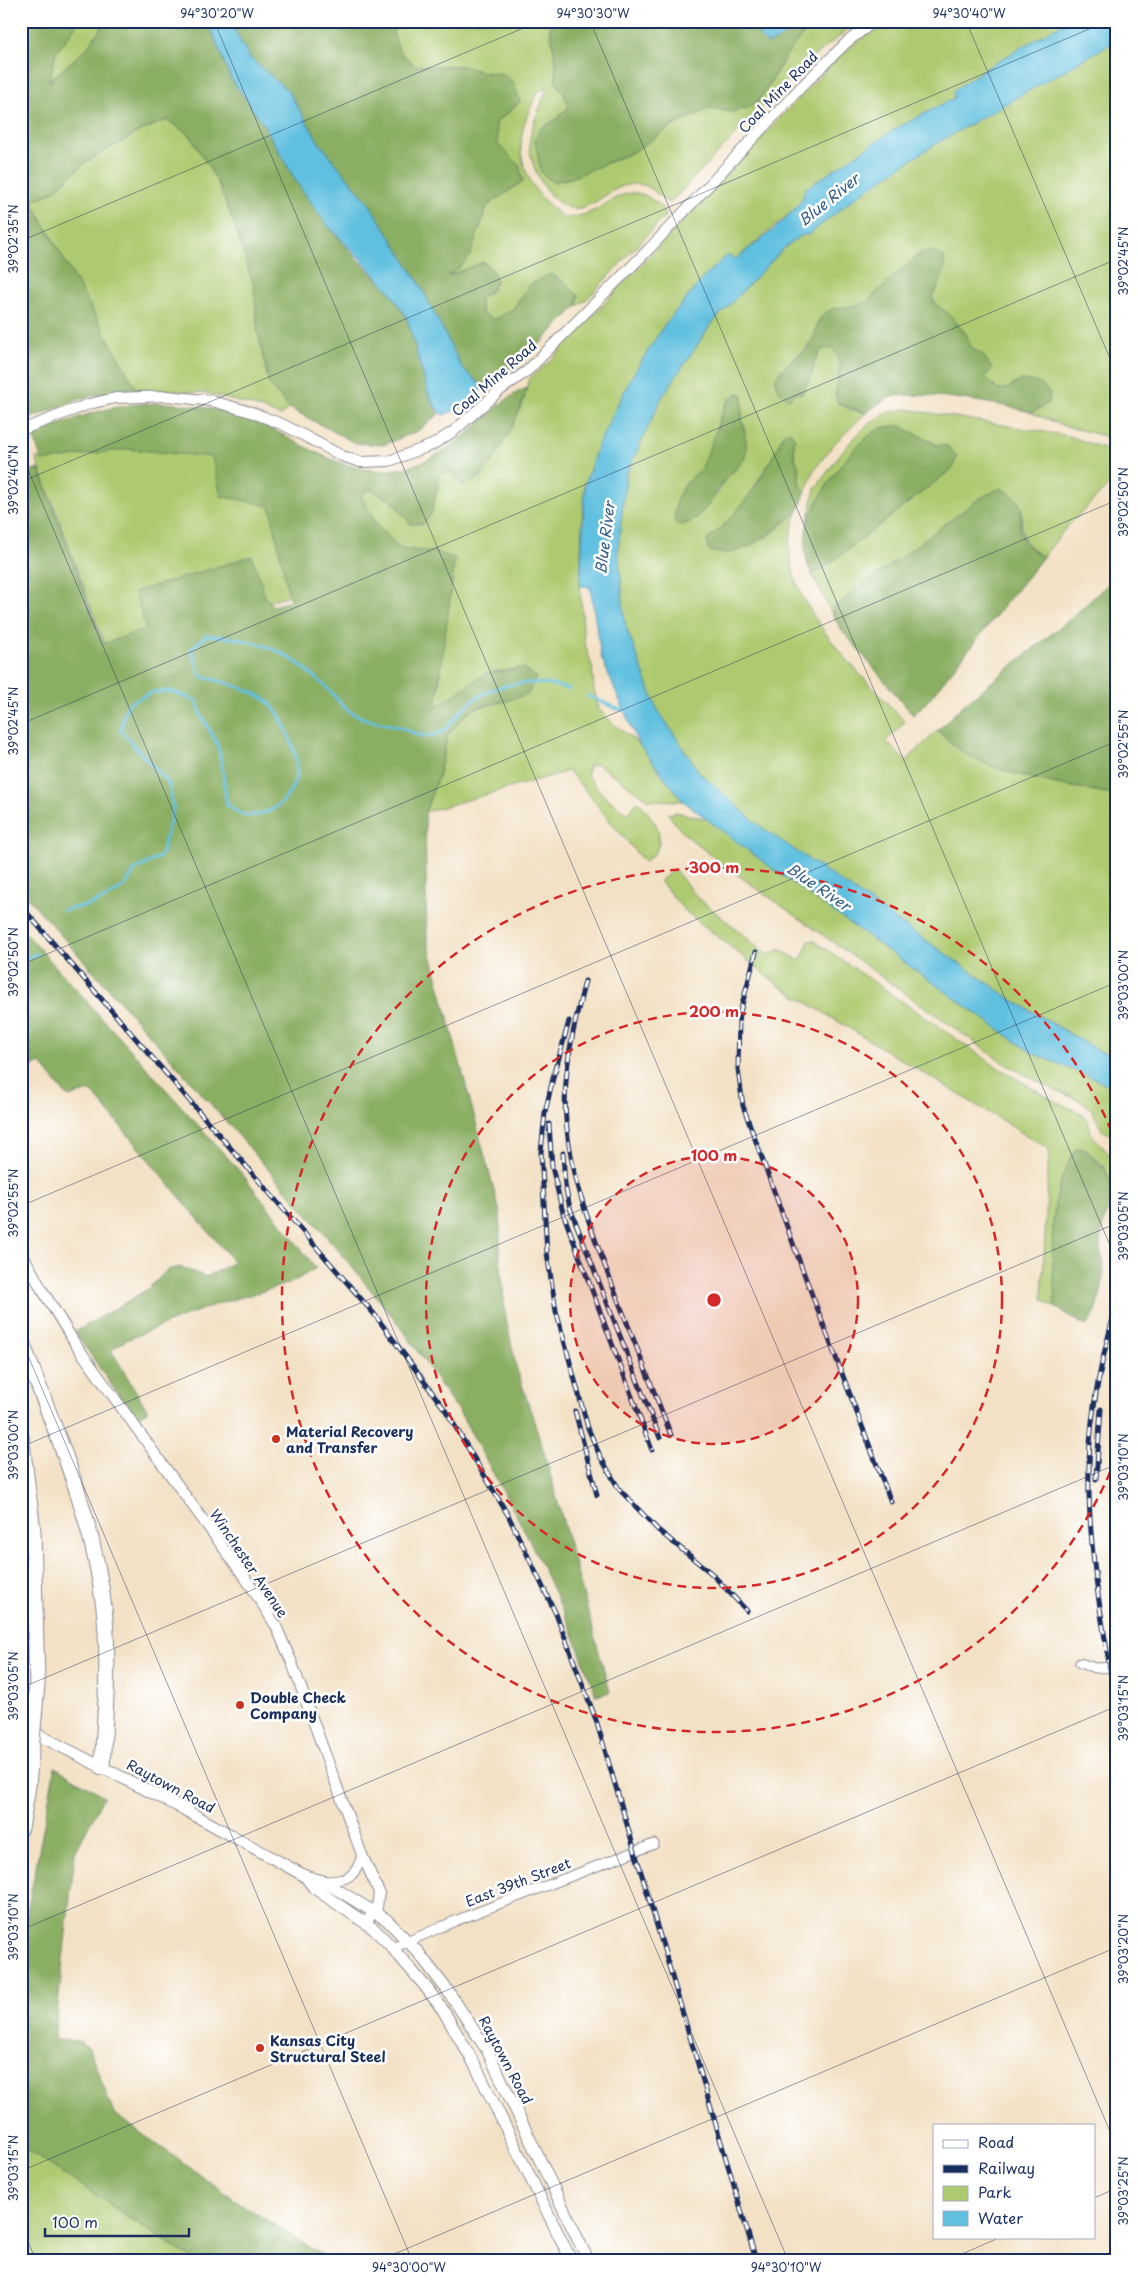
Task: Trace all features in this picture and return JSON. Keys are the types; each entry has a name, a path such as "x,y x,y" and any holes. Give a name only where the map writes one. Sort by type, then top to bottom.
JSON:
{"highway":[{"path":"21,1340 82,1500 98,1570 104,1608 108,1664 102,1767"},
{"path":"21,1436 33,1531 37,1684 28,1786 21,1828"}],"main road":[{"name":"Raytown Road","path":"21,1726 178,1806 305,1876 323,1881 387,1920 408,1941 466,2015 487,2050 588,2260"},
{"name":"Raytown Road","path":"305,1876 314,1888 366,1923 393,1948 426,1986 456,2031 501,2116 571,2260"},
{"path":"501,2116 516,2110"}],"street":[{"name":"Coal Mine Road","path":"21,430 89,404 115,398 168,396 212,401 251,412 284,425 342,456 360,462 389,461 432,445 454,431 499,390 527,371 650,248 803,85 848,41 875,21"},
{"name":"Winchester Avenue","path":"21,1251 76,1345 251,1586 276,1626 292,1663 362,1855 379,1892 377,1907 366,1923"},
{"path":"1080,1662 1095,1668 1117,1667"},
{"name":"East 39th Street","path":"393,1948 455,1921 654,1844"},
{"path":"323,1881 340,1881 351,1876 358,1868 362,1855"}],"green space":[{"path":"21,21 79,21 56,53 49,82 87,48 106,21 208,21 230,77 264,125 296,181 324,221 357,259 389,290 407,318 428,393 438,415 416,432 383,445 355,443 289,408 269,384 258,333 254,286 232,218 217,181 190,135 167,120 140,131 86,162 54,191 32,202 21,185"},
{"path":"79,21 106,21 87,48 48,82 56,53"},
{"path":"233,21 397,21 393,33 400,52 416,66 461,66 488,73 504,74 514,83 520,102 496,122 498,144 519,165 523,181 487,206 470,256 460,267 447,276 484,262 490,267 496,277 494,286 479,299 482,313 494,320 513,309 529,285 550,274 565,282 578,295 577,306 526,358 505,374 481,385 462,368 418,281 370,205 320,144 289,92 249,57 234,29"},
{"path":"397,21 549,21 556,63 556,82 569,106 558,118 540,129 552,182 571,178 633,152 669,128 710,108 732,112 768,87 790,48 811,27 820,21 859,21 799,68 669,204 650,188 637,184 615,190 581,208 570,208 560,203 543,185 536,173 532,160 530,138 547,87 537,93 524,125 521,152 524,165 535,189 553,209 564,218 578,216 591,212 622,195 637,193 658,204 666,215 586,300 577,306 578,295 529,285 513,309 494,320 482,313 479,299 492,291 496,281 484,262 445,277 460,267 481,225 487,206 523,181 508,154 498,145 496,122 510,112 504,74 488,73 461,66 416,66 400,52 393,33"},
{"path":"549,21 756,21 760,37 780,39 801,21 820,21 809,29 791,48 756,105 732,112 710,108 669,128 633,152 571,178 552,182 541,172 535,140 540,129 558,118 569,106 556,82 556,63"},
{"path":"883,21 1067,21 983,70 954,98 892,131 804,197 793,211 736,259 728,255 705,276 663,327 631,378 598,445 585,484 580,586 584,641 592,666 594,689 599,709 615,725 638,743 683,801 649,800 597,764 589,766 587,775 602,794 627,814 638,801 658,830 659,844 656,851 644,862 569,771 425,812 438,777 448,734 463,717 475,708 506,701 450,698 435,707 435,552 401,549 378,527 361,496 370,489 391,500 411,524 431,515 440,474 491,464 523,403 529,379 550,361 811,85 842,54"},
{"path":"1117,40 1117,439 1064,426 1032,413 1049,402 1021,380 1009,388 998,390 984,377 984,356 971,347 966,334 949,314 936,305 932,297 938,287 899,274 877,295 867,301 859,305 841,307 831,311 818,321 809,345 790,361 810,382 815,359 822,349 833,348 840,365 835,396 849,409 866,413 835,443 814,470 805,493 799,483 799,469 794,455 794,438 774,455 741,509 726,525 707,540 767,537 797,512 790,538 791,564 800,589 813,614 830,638 905,722 886,741 906,761 938,730 954,745 973,758 996,767 1020,775 1117,795 1117,1057 1099,1051 1011,999 756,824 699,772 656,707 625,625 618,549 626,474 662,397 712,323 784,248 802,235 808,235 861,193 932,146","holes":["737,393 742,395 742,417 745,431 737,468 725,479 719,491 699,515 687,482 699,471 706,460 720,418 729,400"]},
{"path":"167,120 190,135 217,181 232,218 254,286 258,333 269,383 289,408 281,416 254,406 205,393 136,389 32,202 54,191 86,162 140,131"},
{"path":"21,185 32,202 25,216 21,234"},
{"path":"32,202 136,389 85,397 21,422 21,234 25,216"},
{"path":"929,250 944,257 942,278 932,297 936,305 949,314 966,334 971,347 984,356 992,369 985,377 998,390 1009,388 1021,380 1038,383 1050,394 1049,402 1032,413 1020,409 962,399 904,395 885,400 866,413 838,404 836,390 839,361 833,348 822,349 818,354 802,394 796,393 788,399 779,390 776,383 778,375 810,345 823,315 835,308 857,305 867,301 919,254"},
{"path":"527,388 508,435 487,470 480,477 463,486 449,472 440,474 431,515 423,524 411,524 391,500 370,489 361,496 378,527 401,549 435,552 455,558 436,707 487,673 523,668 536,677 528,694 475,708 463,717 448,734 438,777 425,812 427,939 500,1213 500,1256 506,1318 516,1366 544,1452 610,1692 596,1696 570,1626 528,1537 463,1418 401,1327 333,1244 21,890 21,472 39,469 103,644 146,629 135,592 252,556 265,596 273,606 290,601 270,506 221,496 212,457 127,449 42,461 33,436 77,418 121,406 156,403 192,405 243,417 318,453 356,467 377,470 398,469 411,466 445,450 505,401"},
{"path":"738,393 743,395 742,415 746,442 745,457 741,464 724,480 706,508 694,520 679,525 674,521 677,498 687,482 702,468 726,404"},
{"path":"906,409 1069,436 1117,453 1117,477 1065,529 1043,557 1035,552 1026,542 1022,531 1022,508 835,606 833,616 812,574 824,568 953,468 957,456 948,447 937,445 921,436 806,532 815,489 844,449 866,426 887,413"},
{"path":"900,426 937,445 948,446 957,456 953,468 824,568 812,574 806,555 806,533 815,507 834,474 846,458 870,434 883,427"},
{"path":"790,431 794,438 794,455 799,469 799,483 805,493 798,511 766,536 748,547 728,553 708,550 707,540 742,505 761,477 784,433"},
{"path":"131,440 262,461 292,594 108,653 36,458"},
{"path":"1001,488 1018,500 1021,513 1021,533 1024,541 1043,557 926,703 913,715 841,629 833,616 835,606 980,498"},
{"path":"1117,576 1117,795 1020,775 996,767 973,758 954,745 938,730 963,705 1070,619"},
{"path":"676,812 707,819 773,869 1032,1053 1105,1083 1117,1086 1117,1138 1102,1130 1091,1109 1083,1102 1044,1085 1007,1065 718,861 683,833 668,814"},
{"path":"674,869 697,897 768,955 780,949 800,961 809,941 813,940 1000,1069 1053,1100 1081,1113 1088,1121 1092,1135 1110,1155 1113,1164 1111,1183 1104,1166 1084,1148 1054,1228 1055,1307 1042,1299 1049,1149 781,987 684,910 660,881"},
{"path":"21,928 243,1175 316,1268 291,1283 211,1306 126,1340 111,1350 148,1411 134,1418 75,1332 148,1289 167,1270 181,1267 206,1277 234,1262 91,1091 68,1097 40,1063 21,1071"},
{"path":"1076,1148 1087,1152 1104,1169 1111,1189 1101,1233 1100,1245 1104,1265 1103,1282 1097,1307 1086,1326 1055,1307 1053,1276 1052,1245 1056,1198"},
{"path":"55,1767 104,1796 75,1853 54,2040 79,2041 89,2048 114,2114 240,2203 330,2260 194,2260 21,2146 21,1944"},
{"path":"21,2146 194,2260 21,2260"}],"water":[{"path":"208,21 233,21 234,29 249,57 288,91 320,144 370,205 418,281 462,368 481,385 482,389 464,407 444,415 439,413 428,393 407,318 389,290 324,221 296,181 264,125 230,77"},
{"path":"756,21 801,21 780,39 767,44 760,37"},
{"name":"Blue River","path":"1067,21 1117,21 1117,40 932,146 861,193 808,235 802,235 784,248 712,323 662,397 626,474 618,549 625,624 656,707 699,772 757,824 1011,999 1099,1051 1117,1057 1117,1086 1105,1083 1032,1053 773,869 683,801 638,743 601,657 590,587 580,586 585,484 598,445 631,378 663,327 705,276 728,255 736,259 776,227 796,208 805,189 892,131 954,98 953,91 983,70"}],"waterway":[{"path":"63,910 86,906 107,898 125,886 135,870 161,856 173,809 169,784 121,731 124,714 129,703 153,692 170,691 197,701 200,713 218,747 227,805 240,813 255,815 271,810 283,801 292,788 297,772 295,755 284,724 273,707 254,693 201,676 191,649 207,635 260,644 271,648 295,661 329,690 346,709 354,714 424,736 438,734 476,698 501,687 528,683 569,689"},
{"path":"588,696 627,711"},
{"path":"21,959 37,954"}],"railway":[{"path":"21,906 375,1315 446,1411 508,1515 556,1614 596,1720 756,2260"},
{"path":"756,952 739,1016 738,1069 743,1106 806,1279 891,1502"},
{"path":"585,981 567,1067 565,1103 569,1142 578,1184 598,1246 671,1435"},
{"path":"555,1072 569,1021"},
{"path":"556,1065 545,1113 541,1152 547,1253 556,1311 588,1428 600,1456 619,1489 658,1530 711,1573 747,1611"},
{"path":"549,1124 552,1167 563,1213 652,1450"},
{"path":"563,1153 565,1185 570,1208 660,1438"},
{"path":"1117,1304 1106,1344 1094,1404 1089,1465 1093,1557 1101,1618 1117,1708"},
{"path":"1096,1479 1101,1409"},
{"path":"575,1411 597,1495"}],"place":[{"name":"Material Recovery and Transfer","path":"276,1439"},
{"name":"Double Check Company","path":"240,1705"},
{"name":"Kansas City Structural Steel","path":"260,2048"}]}
